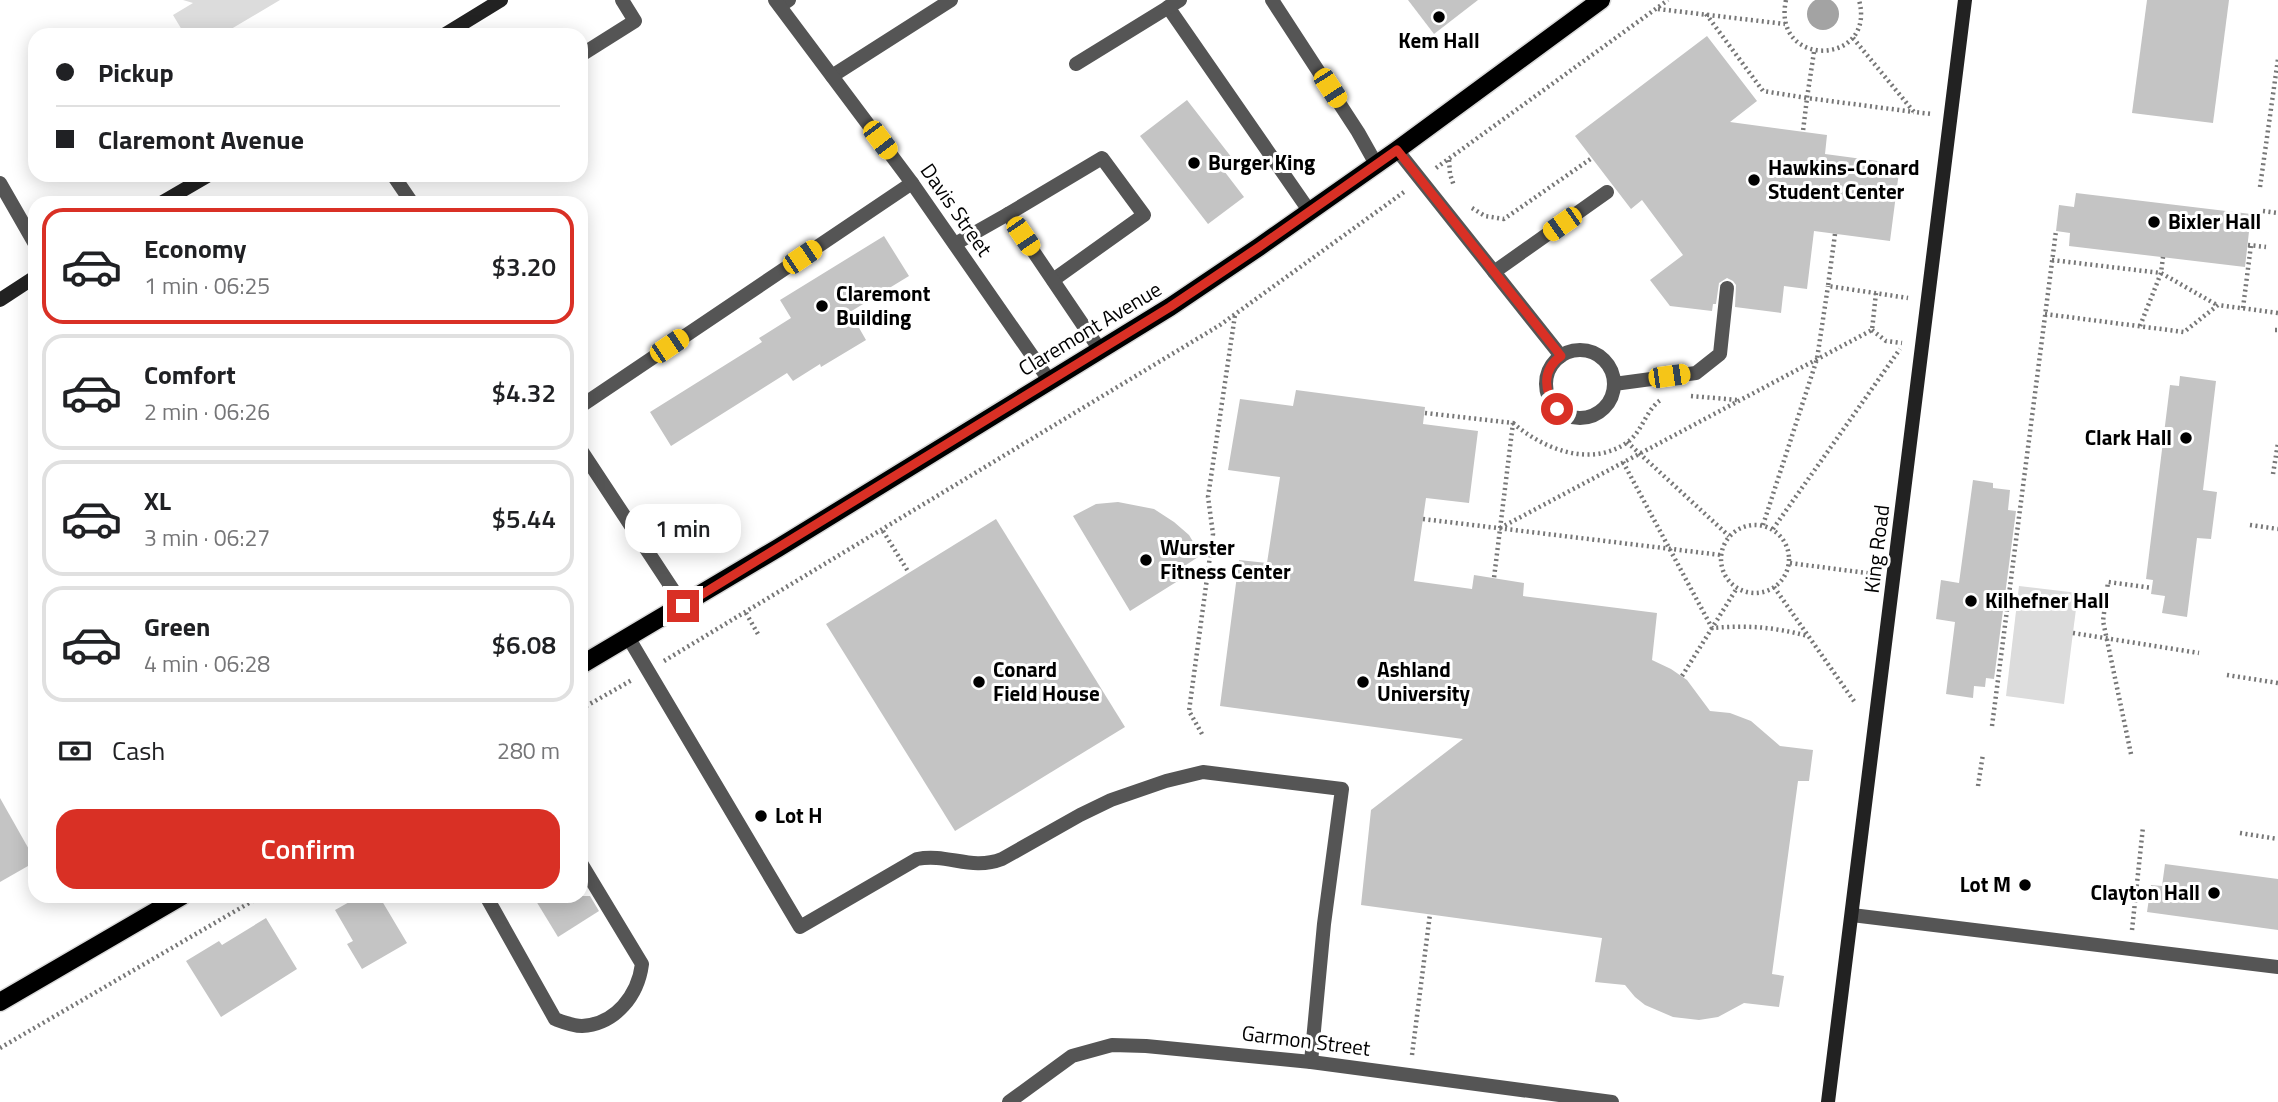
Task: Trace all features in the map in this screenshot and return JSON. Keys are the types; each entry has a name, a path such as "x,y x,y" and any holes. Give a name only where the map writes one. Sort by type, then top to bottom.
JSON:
{"main road":[{"name":"Claremont Avenue","path":"588,661 683,606 1170,307 1310,212 1601,0"},
{"path":"0,1002 170,903"}],"street":[{"path":"455,28 501,0"},
{"path":"588,51 635,21 622,0"},
{"path":"832,76 951,0"},
{"path":"1272,0 1359,132 1376,164"},
{"name":"King Road","path":"1828,1102 1965,0"},
{"name":"Davis Street","path":"781,2 912,183 1049,380"},
{"path":"1076,64 1174,4 1310,212"},
{"path":"1397,150 1561,356"},
{"path":"955,244 1102,158 1143,215 1053,280"},
{"path":"173,196 197,182"},
{"path":"0,183 28,232"},
{"path":"588,401 912,183"},
{"path":"1494,272 1607,192"},
{"path":"1008,214 1100,350"},
{"path":"0,300 28,282"},
{"path":"1614,384 1696,373 1720,354 1727,288"},
{"path":"1576,350 1598,355 1612,372 1614,384 1606,405 1598,412 1577,418 1557,409 1546,390 1549,369 1561,356 1576,350"},
{"path":"588,461 683,606"},
{"path":"628,638 800,927 917,859 930,856 989,864 1101,805 1166,781 1203,772 1342,789 1324,924 1311,1062"},
{"path":"490,903 555,1019 579,1026 596,1023 618,1012 632,997 642,964 588,875"},
{"path":"1852,915 2278,967"},
{"name":"Garmon Street","path":"1009,1102 1072,1056 1112,1045 1311,1062 1612,1102"}],"path":[{"path":"588,705 883,531 1235,314 1668,0"},
{"path":"1786,0 1785,24 1791,36 1801,46 1814,52 1835,50 1853,38 1861,18 1859,0"},
{"path":"1656,9 1785,24"},
{"path":"1706,14 1763,91 1932,114"},
{"path":"1853,38 1914,112"},
{"path":"1803,131 1814,52"},
{"path":"2260,187 2278,59"},
{"path":"1468,206 1485,216 1504,219 1592,158"},
{"path":"1449,159 1456,193"},
{"path":"2263,211 2278,213"},
{"path":"1992,726 2056,231"},
{"path":"1763,525 1817,359 1835,234"},
{"path":"2243,308 2249,245 2266,247"},
{"path":"2140,326 2161,273 2163,257"},
{"path":"2052,260 2161,273 2218,305 2278,313"},
{"path":"1828,286 1909,298"},
{"path":"1872,330 1876,293"},
{"path":"2045,314 2184,332 2218,305"},
{"path":"1202,734 1189,711 1213,534 1208,497 1235,314"},
{"path":"1500,528 1872,330"},
{"path":"1773,529 1904,343 1886,341 1872,330"},
{"path":"1682,395 1740,401"},
{"path":"1425,413 1513,423 1528,436 1549,448 1572,454 1595,453 1611,450 1627,442 1637,432 1647,414 1667,396"},
{"path":"1494,578 1513,423"},
{"path":"1627,442 1729,536"},
{"path":"2273,474 2278,443"},
{"path":"1623,462 1712,628"},
{"path":"1423,519 1721,555"},
{"path":"1749,524 1763,525 1773,529 1786,542 1790,563 1787,573 1774,587 1760,593 1748,593 1728,580 1722,570 1721,555 1729,536 1738,528 1749,524"},
{"path":"2250,525 2278,529"},
{"path":"883,531 909,573"},
{"path":"1790,563 1874,574"},
{"path":"2131,754 2103,621 2108,582 2152,588"},
{"path":"1774,587 1858,707"},
{"path":"1682,676 1737,588"},
{"path":"746,613 758,634"},
{"path":"1712,628 1742,625 1775,628 1808,636"},
{"path":"2073,633 2199,653"},
{"path":"2227,675 2278,683"},
{"path":"1978,786 1983,754"},
{"path":"2130,949 2143,827"},
{"path":"2240,833 2278,839"},
{"path":"2135,898 2149,899"},
{"path":"0,1048 249,903"},
{"path":"1412,1057 1430,914"}],"shaded area":[{"path":"1817,-1 1829,-1 1838,8 1838,20 1829,29 1817,29 1808,20 1808,8"},
{"path":"183,0 280,0 233,28 181,28 173,15 193,3"},
{"path":"2019,586 2078,593 2064,704 2006,696"}],"building":[{"name":"Kem Hall","path":"1408,0 1478,0 1434,34"},
{"path":"2147,0 2229,0 2213,123 2132,113"},
{"name":"Hawkins-Conard Student Center","path":"1707,36 1757,101 1730,122 1827,135 1825,154 1900,164 1890,241 1814,231 1807,289 1784,286 1781,313 1735,307 1736,285 1727,278 1719,283 1716,304 1713,304 1712,311 1670,306 1650,280 1683,255 1642,200 1631,209 1575,136"},
{"name":"Burger King","path":"1187,100 1232,158 1221,167 1244,197 1208,224 1140,136"},
{"name":"Bixler Hall","path":"2076,193 2251,214 2245,267 2069,246 2070,233 2056,231 2059,205 2074,207"},
{"path":"884,236 909,276 850,312 866,340 793,381 787,373 671,446 650,412 762,342 759,338 791,318 780,300"},
{"name":"Clark Hall","path":"2180,376 2216,381 2203,490 2217,492 2211,539 2197,538 2187,617 2162,613 2165,596 2151,594 2153,580 2146,579 2170,385 2179,386"},
{"path":"1296,390 1425,407 1423,424 1478,431 1469,503 1426,498 1414,581 1472,589 1474,575 1524,583 1523,596 1657,613 1652,660 1687,680 1710,711 1730,713 1751,721 1780,746 1813,750 1809,781 1798,781 1772,974 1784,976 1779,1007 1744,1003 1718,1017 1699,1020 1673,1017 1645,1005 1625,985 1595,982 1602,938 1361,905 1371,810 1463,739 1220,706 1239,560 1267,563 1280,477 1228,470 1240,399 1293,406"},
{"name":"Kilhefner Hall","path":"1973,480 1993,483 1993,488 2010,490 2008,510 2016,511 1994,679 1986,678 1985,687 1974,686 1973,698 1946,694 1955,622 1936,619 1941,580 1959,583"},
{"name":"Wurster Fitness Center","path":"1118,502 1154,509 1189,535 1201,555 1186,565 1189,574 1130,611 1073,516 1096,504"},
{"name":"Conard Field House","path":"996,519 1125,727 955,831 826,624"},
{"path":"0,798 28,848 28,866 0,882"},
{"name":"Clayton Hall","path":"2165,864 2278,879 2278,930 2147,912 2151,885 2162,886"},
{"path":"590,896 599,911 558,937 537,903 588,903"},
{"path":"348,903 383,903 407,943 362,969 347,944 353,941 335,910"},
{"path":"266,918 297,969 221,1017 186,961 219,941 222,945"}],"place":[{"name":"Kem Hall","path":"1439,17"},
{"name":"Burger King","path":"1194,163"},
{"name":"Hawkins-Conard Student Center","path":"1754,180"},
{"name":"Bixler Hall","path":"2154,222"},
{"name":"Claremont Building","path":"822,306"},
{"name":"Clark Hall","path":"2186,438"},
{"name":"Wurster Fitness Center","path":"1146,560"},
{"name":"Kilhefner Hall","path":"1971,601"},
{"name":"Conard Field House","path":"979,682"},
{"name":"Ashland University","path":"1363,682"},
{"name":"Lot H","path":"761,816"},
{"name":"Lot M","path":"2025,885"},
{"name":"Clayton Hall","path":"2214,893"}],"route":[{"path":"683,606 1170,307 1397,150 1561,356 1549,369 1546,379 1546,390 1557,409"}]}
